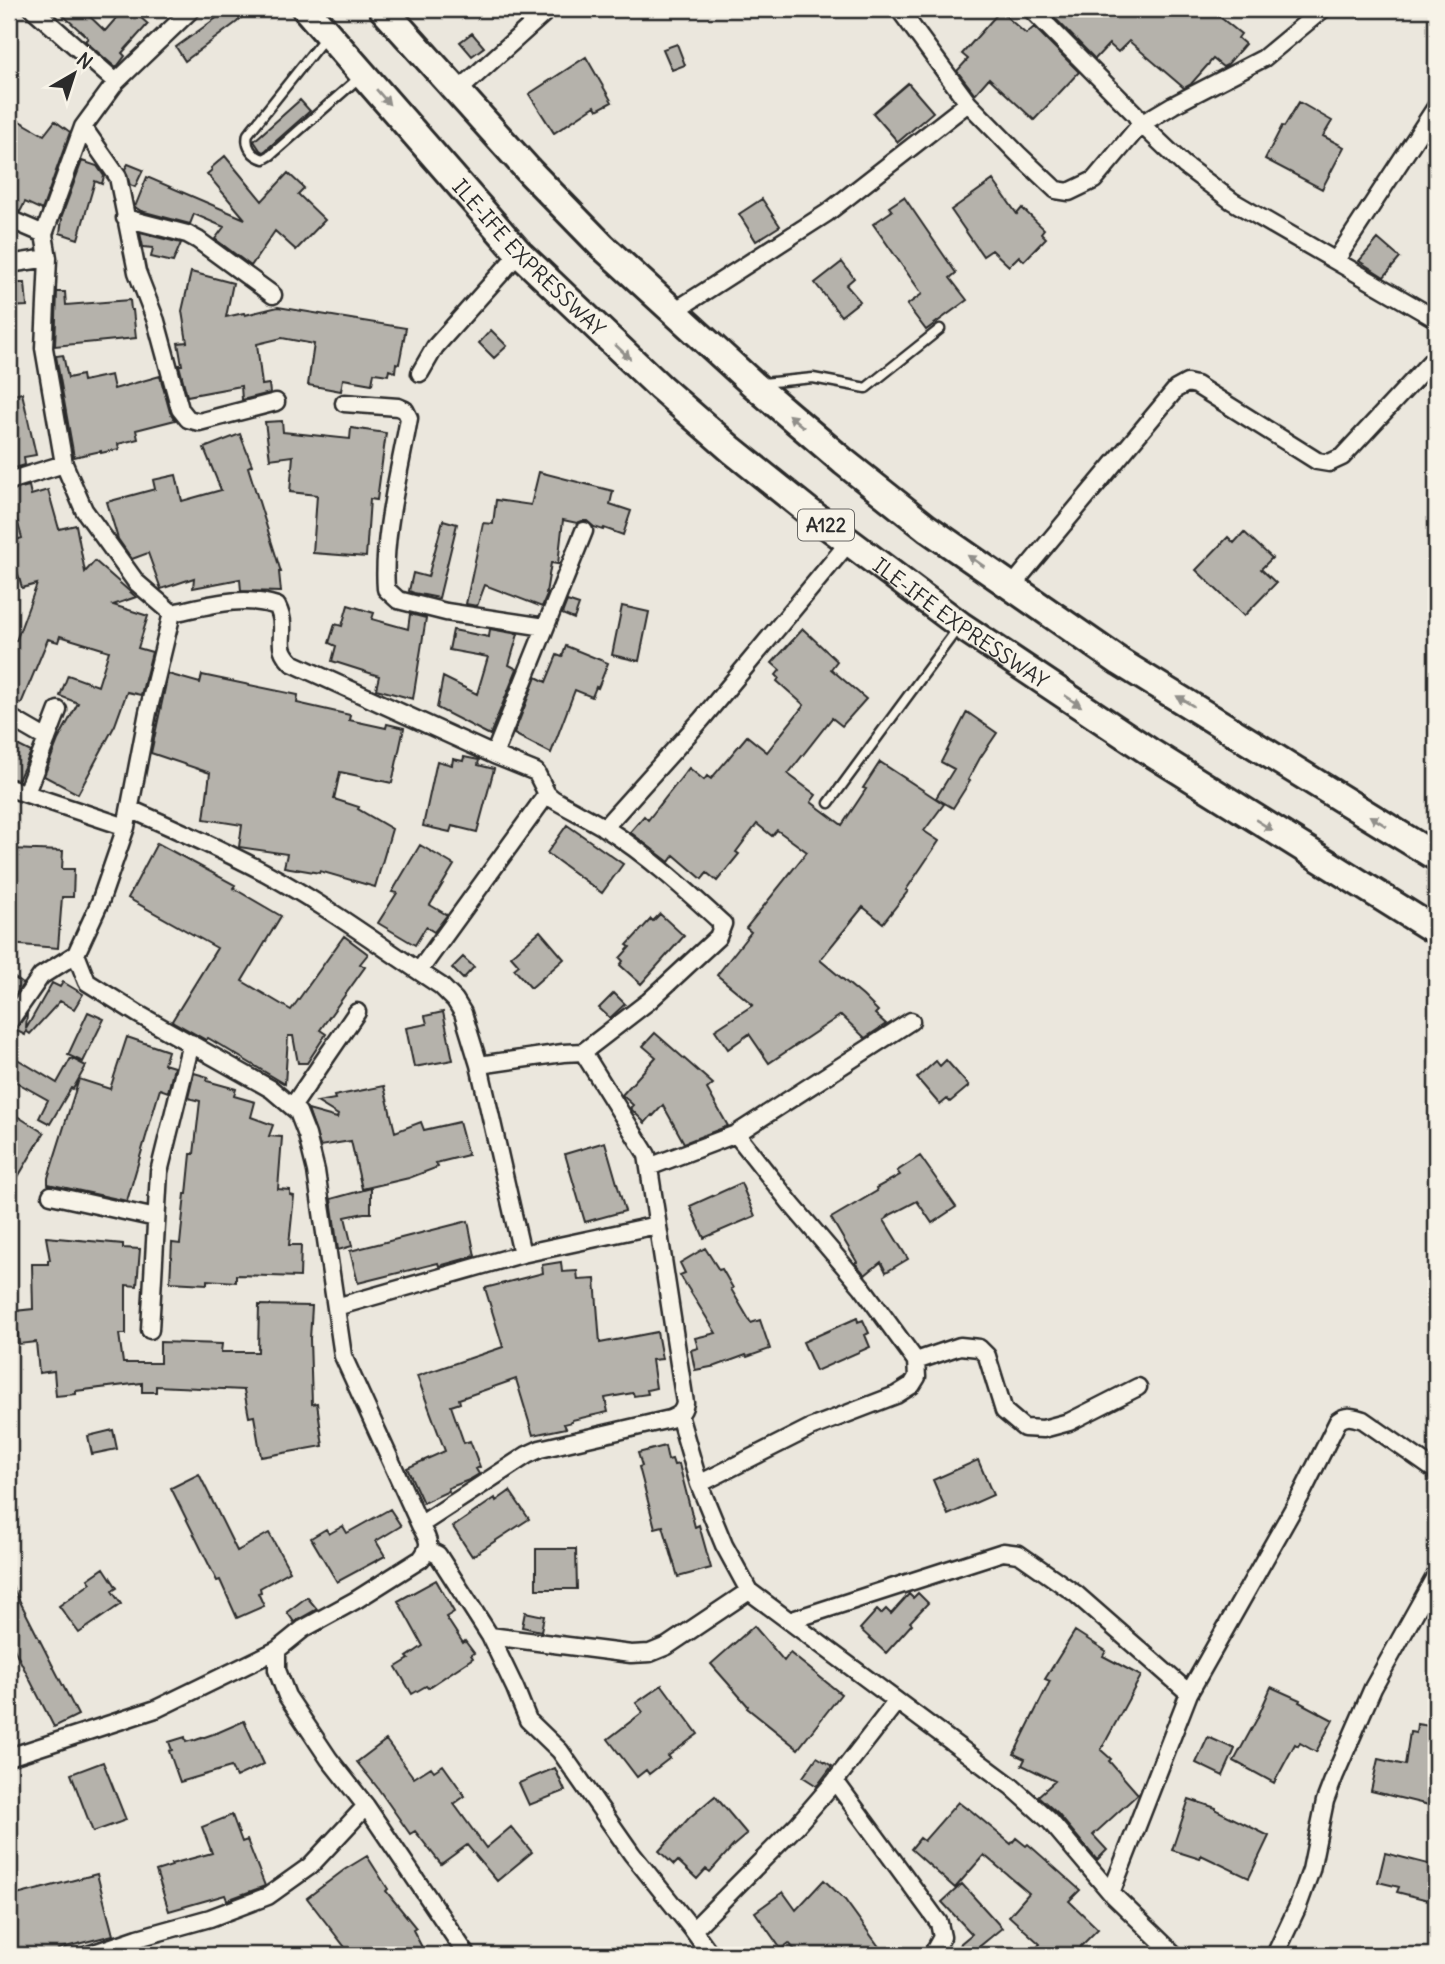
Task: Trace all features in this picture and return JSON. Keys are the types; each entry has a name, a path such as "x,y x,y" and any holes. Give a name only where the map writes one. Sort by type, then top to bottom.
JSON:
{"highway":[{"name":"ILE-IFE EXPRESSWAY","path":"306,9 519,253 660,387 732,450 960,625 1170,765 1436,931"},
{"name":"A122","path":"383,9 530,172 602,246 673,313 844,461 927,527 1120,662 1436,857"}],"street":[{"path":"33,9 116,82"},
{"path":"172,613 136,582 84,510 64,464 44,348 48,258 44,234 83,127 116,82 192,9"},
{"path":"457,92 549,9"},
{"path":"899,9 968,103 1056,190 1069,192 1094,180 1141,124 1264,58 1323,9"},
{"path":"1031,9 1184,166 1232,201 1436,319"},
{"path":"673,313 827,213 968,103"},
{"path":"1336,260 1436,107"},
{"path":"83,127 118,177 137,272 156,321 180,409 188,419 199,422 276,402"},
{"path":"125,218 187,234 273,295"},
{"path":"9,219 44,234"},
{"path":"420,373 435,347 519,253"},
{"path":"9,264 48,258"},
{"path":"1012,586 1176,389 1187,383 1196,385 1318,461 1329,463 1342,457 1436,356"},
{"path":"344,404 397,407 405,410 409,418 389,531 384,571 386,589 398,600 433,609 545,627"},
{"path":"9,481 64,464"},
{"path":"494,755 584,531"},
{"path":"604,828 702,719 849,542"},
{"path":"172,613 227,601 264,602 277,606 283,621 281,646 292,663 536,772 552,799 604,828 664,872 723,924 718,937 649,1001 583,1052 479,1065"},
{"path":"9,1022 41,976 76,954 100,902 126,827 148,712 172,613"},
{"path":"26,793 58,710"},
{"path":"9,717 47,738"},
{"path":"9,788 126,827"},
{"path":"419,971 547,794"},
{"path":"130,809 187,833 267,873 419,971 441,986 455,1000 463,1013 479,1065 522,1254"},
{"path":"9,1757 156,1709 277,1650 303,1629 421,1559 428,1550 429,1542 343,1356 316,1171 298,1112 271,1089 87,982 76,954"},
{"path":"292,1107 357,1012"},
{"path":"649,1167 736,1133 911,1021"},
{"path":"150,1330 159,1172 191,1043"},
{"path":"583,1052 647,1155 685,1403 680,1415 699,1484 724,1545 749,1591 1011,1786 1050,1821 1111,1893 1175,1955"},
{"path":"699,1484 810,1428 896,1395 912,1385 917,1377 916,1361 862,1287 792,1205 736,1133"},
{"path":"51,1195 156,1218"},
{"path":"336,1307 522,1254 657,1225"},
{"path":"916,1361 960,1346 979,1348 987,1356 1004,1411 1024,1428 1044,1429 1069,1422 1138,1387"},
{"path":"420,1525 534,1452 680,1415"},
{"path":"1111,1893 1189,1693 1301,1495 1338,1422 1343,1417 1350,1416 1363,1420 1436,1471"},
{"path":"428,1550 438,1555 490,1636 528,1720 560,1751 632,1854 711,1955"},
{"path":"789,1620 1003,1552 1019,1554 1076,1594 1189,1693"},
{"path":"1275,1955 1311,1870 1325,1801 1335,1775 1373,1688 1436,1575"},
{"path":"490,1636 631,1654 650,1653 667,1646 749,1591"},
{"path":"277,1650 277,1670 287,1696 467,1955"},
{"path":"693,1930 797,1825 835,1782 897,1701"},
{"path":"835,1782 939,1923 942,1937 932,1955"},
{"path":"88,1955 210,1918 268,1896 310,1866 366,1806"}],"lane":[{"path":"328,34 248,134 246,141 250,150 257,157 264,159 271,155 363,74"},
{"path":"753,384 813,379 866,388 940,329"},
{"path":"829,803 960,625"}],"building":[{"path":"56,9 82,9 105,31 124,9 131,9 148,24 122,53 125,56 116,68 85,41 88,38"},
{"path":"229,9 250,9 185,61 176,47"},
{"path":"1210,9 1241,34 1238,38 1245,44 1223,67 1213,59 1191,84 1184,88 1129,41 1118,52 1109,44 1095,59 1048,11"},
{"path":"1000,11 1026,34 1034,27 1079,72 1034,120 989,78 975,94 957,71 968,59 962,54"},
{"path":"472,33 484,47 472,56 460,42"},
{"path":"677,44 685,65 672,70 663,49"},
{"path":"586,57 612,102 597,110 595,106 554,133 529,94"},
{"path":"908,83 933,112 898,142 873,113"},
{"path":"300,100 310,111 266,150 260,150 254,141"},
{"path":"1299,102 1332,121 1323,136 1344,147 1322,189 1265,159 1282,126 1284,127"},
{"path":"9,115 44,135 55,121 70,132 42,210 25,202 20,212 9,207"},
{"path":"225,156 262,201 288,173 304,188 298,194 325,220 296,250 275,231 251,266 215,239 224,227 194,214 190,224 135,207 147,177 245,219 207,174"},
{"path":"82,161 97,166 104,176 102,184 95,181 78,239 60,233 61,218"},
{"path":"128,164 143,170 135,187 130,185 125,169"},
{"path":"993,180 1017,214 1022,208 1044,229 1041,233 1046,238 1024,261 1019,256 1009,266 992,250 983,256 951,210"},
{"path":"904,197 956,273 950,278 967,300 926,330 907,305 922,294 873,224 892,211 889,207"},
{"path":"762,199 780,226 756,241 739,214"},
{"path":"140,233 181,243 173,262 151,257 153,248 143,247"},
{"path":"1378,239 1400,258 1384,277 1359,261"},
{"path":"842,262 854,278 846,285 860,301 841,316 815,283"},
{"path":"191,272 233,283 226,317 278,307 406,328 399,364 396,363 395,372 389,370 388,375 374,373 372,384 343,379 341,391 308,385 314,344 282,338 257,344 262,385 269,384 270,393 242,400 241,386 187,396 179,365 182,365 178,343 187,342 182,311"},
{"path":"9,283 25,283 27,306 9,307"},
{"path":"57,292 65,292 66,305 130,300 136,338 55,346"},
{"path":"491,330 507,346 494,358 479,343"},
{"path":"63,355 68,378 82,375 83,381 111,375 114,389 160,376 170,412 175,420 136,430 138,439 118,444 119,449 74,457 56,356"},
{"path":"22,393 36,455 24,457 25,465 9,470 9,396"},
{"path":"282,421 283,432 350,439 351,428 386,433 377,500 370,499 366,557 313,553 317,495 290,492 293,456 270,459 265,422"},
{"path":"240,434 252,465 248,467 281,572 281,592 241,591 240,579 193,588 194,578 161,589 148,553 132,559 118,539 107,502 155,489 153,480 176,475 182,501 221,490 204,448"},
{"path":"539,472 613,491 610,504 631,511 623,535 594,527 587,521 577,523 563,520 558,564 551,563 548,593 542,607 485,585 477,606 466,604 483,523 493,524 496,500 531,505"},
{"path":"29,486 31,495 48,490 59,529 76,525 85,572 95,561 136,597 113,605 148,616 138,648 152,652 141,695 127,692 115,725 78,794 44,776 58,740 78,703 60,696 68,675 98,686 109,651 60,636 58,642 48,639 21,704 9,698 9,650 13,640 16,641 37,584 22,588 9,542 22,538 9,491"},
{"path":"443,520 457,524 439,598 409,591 413,573 428,577"},
{"path":"1244,532 1272,558 1261,569 1276,583 1244,616 1196,570 1228,537 1234,543"},
{"path":"567,601 579,605 574,619 562,614"},
{"path":"348,605 374,613 372,619 408,629 410,614 426,618 413,699 376,689 379,676 332,661 336,646 329,643 335,624 342,626"},
{"path":"622,606 649,612 639,661 612,655"},
{"path":"490,629 518,634 509,665 517,669 490,735 437,708 443,677 477,694 488,657 449,650 453,630 489,637"},
{"path":"803,629 837,661 831,669 866,699 842,726 832,718 788,774 816,795 811,802 842,825 880,762 944,804 924,831 939,841 906,890 908,891 883,923 863,907 820,960 863,996 878,1011 875,1014 886,1024 865,1038 841,1015 769,1063 749,1034 728,1049 715,1030 753,1005 717,975 751,932 746,928 807,852 777,830 772,836 757,824 736,852 739,854 717,881 707,873 702,879 674,855 669,862 630,832 644,816 648,820 689,768 704,780 707,776 711,779 747,736 767,752 804,705 777,681 779,678 776,675 780,670 772,663"},
{"path":"566,646 608,663 592,697 575,690 551,753 514,734 536,677 546,682 557,655 562,657"},
{"path":"168,674 200,683 202,675 298,695 297,703 350,715 349,720 386,728 387,724 404,728 392,783 340,772 334,799 359,807 358,809 392,829 375,887 320,871 284,867 287,854 239,847 242,825 204,819 210,773 151,753"},
{"path":"967,712 997,733 953,808 936,798 954,769 941,762"},
{"path":"9,741 31,752 18,780 9,778"},
{"path":"464,757 479,760 478,765 494,769 477,832 452,826 450,832 423,826 437,761 452,765 453,759 463,761"},
{"path":"567,825 623,864 602,893 547,853"},
{"path":"157,843 235,885 233,888 281,916 242,981 291,1010 344,936 368,954 360,964 365,967 320,1030 326,1034 307,1063 298,1063 293,1036 288,1036 285,1084 208,1038 206,1040 172,1021 217,948 128,898"},
{"path":"420,845 454,865 430,905 447,915 434,932 426,927 415,945 378,923 397,893 392,892"},
{"path":"9,849 63,851 62,869 74,869 73,897 62,897 58,948 9,944"},
{"path":"660,914 684,936 641,984 620,965 623,961 620,958 630,947 627,945 651,919 653,921"},
{"path":"540,931 564,959 531,988 514,969 519,965 511,956"},
{"path":"463,957 474,967 463,979 452,968"},
{"path":"15,978 23,984 9,1004 9,987"},
{"path":"63,982 83,994 74,1009 60,1001 30,1034 26,1031 25,1035 15,1030 27,1014 26,1029 52,983 60,987"},
{"path":"614,993 625,1004 610,1018 599,1008"},
{"path":"88,1012 104,1019 83,1062 68,1055"},
{"path":"443,1012 453,1060 414,1067 406,1028 427,1024 425,1016"},
{"path":"655,1033 713,1084 707,1089 728,1126 684,1143 663,1105 645,1123 630,1108 633,1105 622,1095 656,1057 643,1046"},
{"path":"127,1037 168,1051 164,1064 174,1067 168,1092 160,1089 127,1201 48,1184 79,1079 110,1089"},
{"path":"9,1054 57,1083 71,1058 86,1066 50,1124 39,1118 48,1100 9,1078"},
{"path":"946,1060 969,1086 950,1102 947,1099 940,1105 917,1078 936,1061 940,1066"},
{"path":"194,1073 208,1077 207,1081 236,1089 234,1096 255,1102 251,1117 273,1125 269,1136 282,1137 278,1189 290,1190 290,1195 294,1196 289,1245 301,1245 300,1277 236,1275 236,1282 170,1282 172,1243 180,1244 191,1154 194,1154 200,1101 188,1098"},
{"path":"384,1086 395,1132 421,1122 424,1130 459,1122 468,1155 436,1163 438,1167 409,1178 362,1189 351,1141 320,1146 308,1110 337,1118 338,1115 317,1102"},
{"path":"9,1111 44,1133 9,1192"},
{"path":"605,1142 625,1211 585,1222 565,1154"},
{"path":"920,1156 956,1207 932,1223 917,1201 888,1216 884,1220 908,1259 886,1272 881,1262 865,1275 855,1263 857,1262 831,1218 900,1175 897,1171"},
{"path":"741,1183 755,1216 704,1238 690,1206"},
{"path":"371,1188 371,1213 345,1217 352,1246 338,1250 331,1199"},
{"path":"468,1221 475,1256 358,1283 350,1251"},
{"path":"46,1237 123,1244 123,1248 140,1249 137,1286 126,1285 126,1334 119,1334 123,1363 160,1363 160,1342 222,1344 221,1352 258,1352 259,1305 312,1306 312,1404 317,1403 323,1446 261,1457 254,1416 249,1417 244,1390 156,1386 156,1392 142,1392 142,1383 56,1396 54,1371 39,1373 36,1342 19,1344 15,1311 33,1309 32,1264 48,1264 50,1260"},
{"path":"705,1248 719,1270 722,1269 751,1323 760,1320 770,1349 695,1370 691,1350 698,1348 695,1338 716,1333 680,1275 685,1273 680,1263"},
{"path":"561,1262 562,1272 577,1271 578,1280 595,1279 600,1343 657,1332 662,1359 652,1360 656,1388 647,1390 648,1394 634,1396 633,1393 605,1398 608,1412 572,1420 564,1424 566,1428 533,1435 516,1379 459,1399 460,1403 451,1406 464,1443 470,1441 480,1467 476,1469 479,1474 423,1503 407,1468 445,1451 417,1376 503,1347 485,1288 543,1273 542,1265"},
{"path":"857,1318 858,1322 863,1320 869,1333 865,1335 870,1347 816,1371 803,1342"},
{"path":"113,1430 117,1449 92,1454 88,1436"},
{"path":"665,1446 668,1460 672,1459 674,1465 679,1464 695,1527 699,1525 711,1568 678,1577 663,1526 655,1528 639,1467 642,1466 638,1453"},
{"path":"978,1460 993,1495 948,1515 933,1480"},
{"path":"199,1474 237,1551 269,1533 290,1571 260,1588 261,1592 258,1593 264,1606 237,1618 171,1488"},
{"path":"510,1491 529,1519 472,1556 453,1527"},
{"path":"390,1509 401,1526 376,1541 385,1556 337,1582 311,1538 326,1529 329,1534 343,1526 347,1533"},
{"path":"536,1549 576,1549 577,1589 536,1589"},
{"path":"104,1568 117,1588 112,1591 121,1604 79,1633 59,1606 91,1583 88,1579"},
{"path":"9,1580 78,1715 54,1727 9,1639"},
{"path":"436,1580 454,1612 446,1617 463,1643 465,1641 474,1653 471,1655 473,1658 428,1688 426,1686 412,1694 396,1667 423,1646 398,1601"},
{"path":"918,1593 928,1603 886,1653 860,1629 877,1610 881,1614 886,1609 891,1614 909,1594 913,1598"},
{"path":"307,1597 317,1609 294,1622 287,1612"},
{"path":"525,1612 544,1616 541,1631 522,1627"},
{"path":"754,1626 784,1661 790,1653 841,1694 798,1749 747,1708 711,1664"},
{"path":"1075,1631 1106,1651 1103,1656 1141,1676 1101,1750 1138,1794 1093,1835 1107,1850 1097,1860 1058,1814 1038,1796 1055,1781 1022,1765 1025,1759 1014,1754 1050,1681 1045,1679"},
{"path":"662,1685 698,1734 649,1774 646,1770 637,1777 608,1739 643,1712 636,1703"},
{"path":"1271,1687 1300,1700 1299,1702 1333,1720 1316,1752 1300,1743 1298,1746 1295,1744 1274,1783 1234,1761"},
{"path":"244,1721 264,1764 236,1777 231,1767 180,1782 169,1751 172,1750 169,1742 185,1737 186,1742 193,1741"},
{"path":"1417,1724 1436,1727 1436,1793 1433,1806 1371,1791 1378,1759 1405,1765 1410,1732 1416,1733"},
{"path":"1208,1737 1235,1749 1223,1776 1196,1763"},
{"path":"386,1740 414,1778 431,1767 434,1771 443,1765 465,1796 454,1804 486,1848 511,1827 532,1852 497,1881 467,1845 441,1864 415,1831 410,1834 357,1762"},
{"path":"817,1757 832,1766 817,1786 803,1777"},
{"path":"103,1762 126,1820 93,1832 71,1774"},
{"path":"555,1768 565,1791 529,1805 519,1783"},
{"path":"715,1796 747,1834 710,1872 706,1869 697,1879 678,1861 674,1865 659,1851 689,1818"},
{"path":"1189,1799 1216,1808 1269,1836 1249,1878 1201,1855 1200,1859 1172,1850"},
{"path":"958,1802 1011,1844 1016,1838 1026,1846 1028,1844 1080,1890 1069,1901 1098,1929 1072,1955 1029,1955 1040,1944 1009,1916 1029,1893 984,1855 955,1888 911,1849 920,1838 924,1841"},
{"path":"232,1815 242,1842 247,1840 265,1886 227,1900 225,1895 169,1911 156,1871 212,1853 202,1827"},
{"path":"1385,1853 1436,1866 1436,1902 1397,1892 1399,1887 1378,1882"},
{"path":"367,1856 388,1889 386,1891 416,1928 413,1930 426,1955 351,1955 307,1898"},
{"path":"97,1874 113,1935 40,1955 22,1955 21,1951 9,1955 9,1897"},
{"path":"824,1880 845,1900 885,1955 799,1955 789,1943 781,1949 755,1912 783,1892 796,1910"},
{"path":"962,1884 1002,1928 969,1955 960,1944 972,1934 942,1902"}]}
